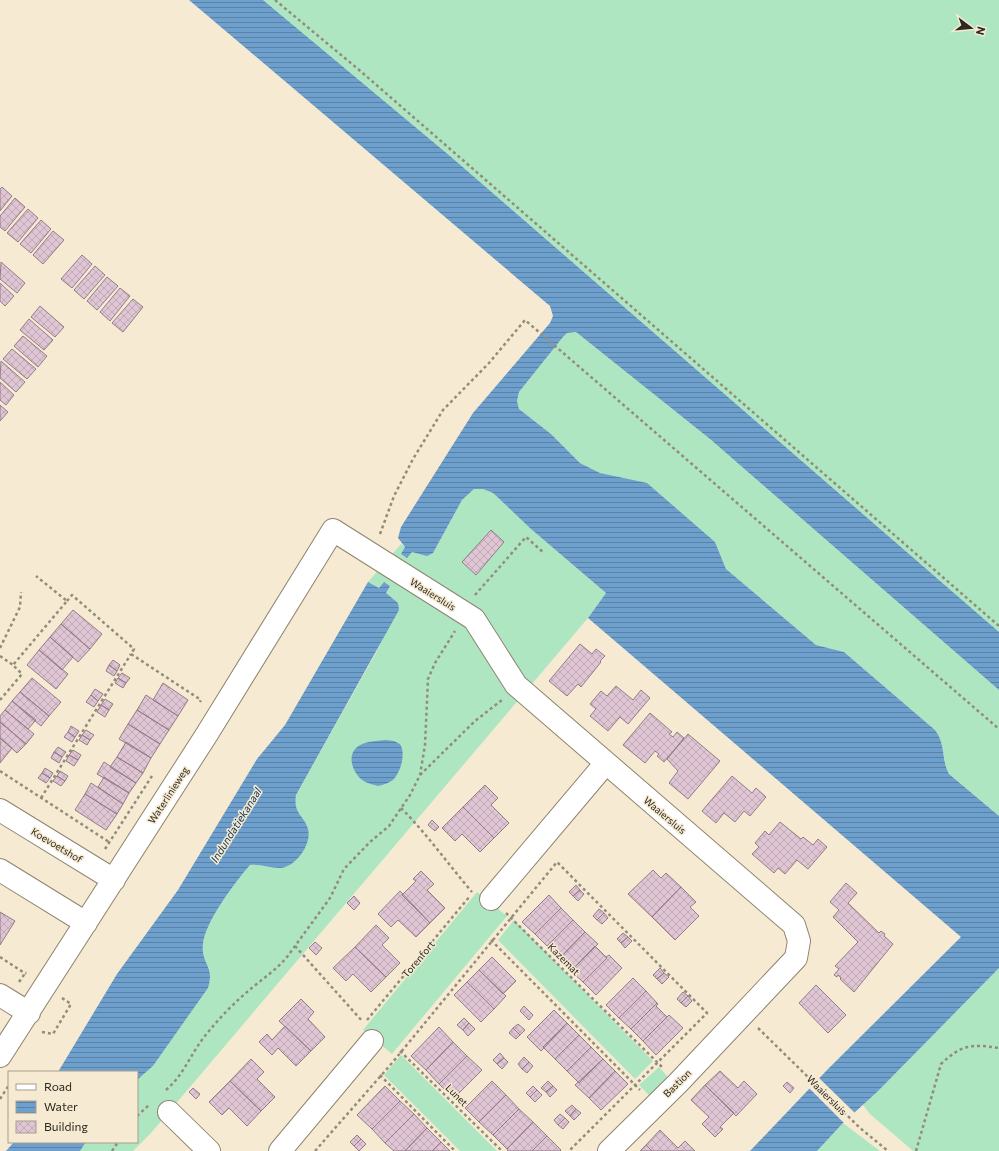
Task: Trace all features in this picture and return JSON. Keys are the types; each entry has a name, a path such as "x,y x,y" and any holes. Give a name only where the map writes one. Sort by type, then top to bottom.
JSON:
{"street":[{"name":"Waaiersluis","path":"333,530 474,619 516,685 521,690 605,764 794,925 799,941 796,958 744,1014"},
{"name":"Waterlinieweg","path":"0,1056 207,734 333,530"},
{"path":"482,896 605,764"},
{"name":"Koevoetshof","path":"0,810 114,880"},
{"path":"0,870 86,923"},
{"path":"4,997 28,1013"},
{"name":"Bastion","path":"609,1151 744,1014"},
{"path":"280,1151 368,1032"},
{"path":"161,1103 209,1151"}],"path":[{"path":"275,0 358,69 999,626"},
{"path":"368,553 379,537 394,496 413,459 443,410 489,363 525,320 999,729"},
{"path":"420,775 425,745 428,678 436,663 466,614 473,597 526,537 544,553"},
{"path":"36,576 67,601"},
{"path":"0,648 20,608 21,592"},
{"path":"13,665 72,596 134,649 41,798"},
{"path":"131,654 202,700 197,707"},
{"path":"0,656 13,665 22,674 0,700"},
{"path":"138,1115 161,1103 180,1077 196,1047 208,1031 230,1007 279,966 296,946 330,898 344,869 370,842 389,826 420,775 475,721 502,700 521,690"},
{"path":"0,771 109,842"},
{"path":"93,867 156,771"},
{"path":"401,808 421,828 443,858 482,896 510,917"},
{"path":"315,1151 394,1059 557,862 707,1012 569,1151"},
{"name":"Torenfort","path":"368,1032 482,896"},
{"name":"Kazemat","path":"510,917 658,1063"},
{"path":"491,940 655,1105"},
{"path":"296,946 368,1032 394,1059"},
{"path":"4,997 29,967"},
{"name":"Waaiersluis","path":"744,1014 807,1074 860,1128 888,1151"},
{"path":"916,1151 941,1064 963,1047 976,1045 999,1048"},
{"name":"Lunet","path":"400,1051 502,1151"},
{"path":"380,1075 455,1151"},
{"path":"0,1099 8,1087"}],"green space":[{"path":"263,0 999,0 999,632 450,156"},
{"path":"576,332 710,439 999,690 999,816 949,774 945,763 941,741 935,730 844,652 816,645 726,569 715,542 618,478 600,473 580,463 551,434 519,409 517,401 519,392 563,337 567,333"},
{"path":"474,489 483,489 493,493 531,529 606,593 588,618 151,1133 133,1151 80,1151 85,1143 138,1143 138,1079 153,1066 208,988 210,972 203,954 203,944 209,924 221,902 250,865 261,864 281,868 299,815 294,805 296,795 377,651 397,603 386,593 390,586 384,582 379,588 368,582 401,544 412,552 433,553 462,500"},
{"path":"477,892 507,916 392,1054 363,1030"},
{"path":"514,920 653,1061 635,1079 498,940"},
{"path":"999,968 999,1151 913,1151 870,1114 863,1105"},
{"path":"401,1055 497,1151 460,1151 384,1075"},
{"path":"659,1067 668,1077 668,1082 653,1095 649,1095 639,1085"},
{"path":"843,1123 880,1151 817,1151"}],"water":[{"path":"189,0 263,0 450,156 999,632 999,690 710,439 576,332 567,333 563,337 519,392 517,401 519,409 551,434 580,463 600,473 647,483 715,542 726,569 816,645 844,652 935,730 941,741 945,763 949,774 999,816 999,968 877,1092 843,1123 817,1151 750,1151 828,1069 961,937 588,618 606,593 531,529 493,493 483,489 474,489 462,500 433,553 427,556 412,552 407,558 401,554 405,547 398,538 401,527 473,413 550,323 553,316 550,306"},
{"name":"Indundatiekanaal","path":"368,582 379,588 384,582 390,586 386,593 398,603 399,610 296,795 295,801 297,810 306,824 309,835 302,854 292,864 286,867 280,868 250,865 229,892 209,925 203,944 204,958 210,972 208,988 153,1066 138,1079 138,1071 59,1071 117,974 178,890 257,759 285,725"},
{"path":"386,740 394,741 400,744 402,748 402,762 396,777 388,783 378,786 364,782 358,776 352,764 353,752 362,744"},
{"path":"13,1143 85,1143 80,1151 6,1151"}],"pier":[{"path":"818,1077 856,1114 845,1124 809,1088"}],"building":[{"path":"2,187 12,196 0,211 0,189"},
{"path":"15,198 25,207 5,231 0,227 0,216"},
{"path":"28,209 38,218 18,242 7,233"},
{"path":"41,220 51,229 31,253 20,244"},
{"path":"53,231 64,240 43,264 33,255"},
{"path":"82,255 92,264 72,288 61,279"},
{"path":"1,262 25,283 17,293 0,279"},
{"path":"95,266 105,275 84,299 74,290"},
{"path":"107,277 118,286 97,310 87,301"},
{"path":"0,283 14,296 5,306 0,301"},
{"path":"120,288 130,296 110,321 100,312"},
{"path":"133,299 143,307 123,332 112,323"},
{"path":"40,306 64,327 55,337 31,317"},
{"path":"29,319 53,340 44,350 20,330"},
{"path":"23,336 47,356 38,367 14,346"},
{"path":"12,349 36,369 27,379 3,359"},
{"path":"1,361 25,382 16,392 0,378"},
{"path":"0,382 14,395 6,405 0,400"},
{"path":"0,405 8,412 0,421"},
{"path":"491,530 504,542 476,575 462,562"},
{"path":"73,610 102,634 90,649 61,624"},
{"path":"61,624 90,649 78,662 50,637"},
{"path":"50,637 73,657 62,670 39,650"},
{"path":"580,644 592,654 596,649 605,656 581,687 578,684 567,696 549,681"},
{"path":"39,650 68,674 56,689 27,665"},
{"path":"113,660 120,665 117,671 109,665"},
{"path":"109,665 117,671 114,676 106,671"},
{"path":"122,673 130,678 126,683 118,678"},
{"path":"32,678 61,702 49,716 20,692"},
{"path":"118,678 126,683 123,688 115,683"},
{"path":"163,683 188,700 178,716 153,700"},
{"path":"616,686 633,700 641,690 650,698 628,724 620,717 608,731 590,716 596,709 590,704 601,691 607,696"},
{"path":"95,689 103,694 98,701 91,695"},
{"path":"20,692 49,716 41,726 12,701"},
{"path":"91,695 98,701 94,707 86,702"},
{"path":"146,695 178,716 169,730 137,710"},
{"path":"105,699 113,704 109,710 101,705"},
{"path":"12,701 36,720 28,729 5,710"},
{"path":"101,705 109,710 105,717 97,712"},
{"path":"5,710 34,734 26,744 0,722 0,716"},
{"path":"137,710 169,730 160,744 128,724"},
{"path":"650,713 672,732 669,734 673,737 677,732 684,738 664,762 657,756 659,754 655,751 645,763 623,745"},
{"path":"0,722 26,744 17,753 0,738"},
{"path":"128,724 160,744 151,758 119,739"},
{"path":"71,726 79,731 75,737 68,732"},
{"path":"86,730 94,735 90,740 82,735"},
{"path":"68,732 75,737 72,742 64,737"},
{"path":"688,734 720,761 688,799 669,783 678,771 667,759"},
{"path":"82,735 90,740 87,745 79,740"},
{"path":"0,738 12,748 0,763"},
{"path":"126,742 151,758 143,773 117,757"},
{"path":"58,747 66,752 62,757 54,752"},
{"path":"73,750 81,755 78,760 69,755"},
{"path":"54,752 62,757 59,763 51,758"},
{"path":"69,755 78,760 74,766 66,761"},
{"path":"117,757 143,773 136,783 110,767"},
{"path":"104,762 136,783 129,793 97,774"},
{"path":"45,768 53,773 50,778 42,773"},
{"path":"60,771 68,776 65,781 57,776"},
{"path":"42,773 50,778 46,783 38,778"},
{"path":"57,776 65,781 61,786 53,781"},
{"path":"732,776 752,793 756,788 766,797 750,816 744,811 735,822 724,813 716,823 702,811"},
{"path":"104,777 129,793 123,804 98,787"},
{"path":"91,783 123,804 117,814 85,794"},
{"path":"485,785 498,798 491,805 509,823 494,838 463,807"},
{"path":"85,794 117,814 106,830 75,810"},
{"path":"463,807 494,838 480,852 462,834 455,841 442,828"},
{"path":"432,820 439,827 435,831 428,825"},
{"path":"780,822 801,839 803,837 813,845 818,839 827,847 808,869 797,860 785,874 778,868 774,873 752,854 759,847 755,843 765,831 769,835"},
{"path":"653,870 661,878 666,873 681,887 652,917 628,894"},
{"path":"421,871 434,884 427,890 445,908 430,923 402,895 416,881 413,879"},
{"path":"846,883 857,893 848,903 879,933 881,931 885,934 884,936 893,944 854,992 840,979 841,978 838,975 837,977 834,975 839,969 835,966 858,942 833,917 839,910 830,902"},
{"path":"576,885 580,890 573,896 569,892"},
{"path":"681,887 696,902 690,907 699,916 675,940 652,917"},
{"path":"580,890 584,894 578,901 573,896"},
{"path":"400,891 430,923 416,937 398,920 391,927 378,914"},
{"path":"549,895 561,908 535,934 522,922"},
{"path":"354,896 360,903 354,910 347,903"},
{"path":"561,908 573,920 547,946 535,934"},
{"path":"599,909 604,913 597,920 593,916"},
{"path":"0,912 15,921 0,945"},
{"path":"604,913 608,918 602,924 597,920"},
{"path":"573,920 585,932 559,959 547,946"},
{"path":"376,925 389,938 382,945 400,963 386,977 355,947"},
{"path":"585,932 598,944 571,971 559,959"},
{"path":"623,933 628,937 621,943 617,939"},
{"path":"628,937 632,941 625,948 621,943"},
{"path":"315,942 322,948 316,955 309,948"},
{"path":"595,946 607,958 583,982 571,971"},
{"path":"355,947 386,977 371,992 353,974 346,981 333,968"},
{"path":"609,955 622,968 596,995 583,982"},
{"path":"492,957 516,981 503,994 479,970"},
{"path":"660,968 664,973 657,979 653,975"},
{"path":"479,970 506,996 494,1009 467,982"},
{"path":"664,973 669,977 662,984 657,979"},
{"path":"633,978 646,991 619,1018 606,1005"},
{"path":"467,982 494,1009 481,1022 454,995"},
{"path":"816,985 846,1015 828,1033 799,1003"},
{"path":"646,991 657,1003 631,1029 619,1018"},
{"path":"683,992 688,996 681,1003 677,999"},
{"path":"688,996 692,1001 686,1007 681,1003"},
{"path":"301,999 314,1012 308,1019 325,1037 311,1051 279,1021"},
{"path":"657,1003 658,1004 656,1006 667,1017 643,1041 631,1029"},
{"path":"524,1006 533,1015 529,1020 520,1011"},
{"path":"554,1010 567,1023 541,1051 527,1037"},
{"path":"669,1015 683,1028 656,1055 643,1041"},
{"path":"464,1018 469,1023 463,1030 457,1025"},
{"path":"469,1023 475,1029 468,1036 463,1030"},
{"path":"567,1023 579,1035 555,1059 543,1047"},
{"path":"518,1024 525,1030 520,1035 513,1028"},
{"path":"285,1026 311,1051 296,1066 278,1048 272,1055 259,1042 267,1034 272,1040"},
{"path":"439,1027 453,1042 426,1070 411,1056"},
{"path":"513,1028 520,1035 516,1039 509,1033"},
{"path":"579,1035 591,1047 567,1071 555,1059"},
{"path":"453,1042 467,1056 439,1084 426,1070"},
{"path":"591,1047 603,1059 579,1083 567,1071"},
{"path":"500,1053 504,1058 497,1064 493,1060"},
{"path":"467,1056 482,1070 454,1098 439,1084"},
{"path":"524,1057 529,1062 522,1069 518,1064"},
{"path":"504,1058 508,1062 502,1069 497,1064"},
{"path":"251,1059 264,1072 257,1079 275,1097 261,1111 230,1081"},
{"path":"603,1059 615,1071 589,1098 575,1085"},
{"path":"529,1062 533,1066 527,1073 522,1069"},
{"path":"615,1071 628,1084 601,1110 589,1098"},
{"path":"720,1071 738,1088 744,1081 757,1094 736,1116 705,1085"},
{"path":"230,1081 261,1111 247,1126 229,1108 222,1115 209,1102"},
{"path":"492,1081 506,1095 479,1122 465,1108"},
{"path":"548,1081 553,1086 546,1092 541,1088"},
{"path":"787,1082 794,1088 790,1093 783,1086"},
{"path":"705,1085 734,1113 720,1127 723,1129 715,1137 702,1124 709,1117 691,1100"},
{"path":"385,1086 400,1101 372,1129 357,1115"},
{"path":"533,1086 537,1090 530,1097 526,1093"},
{"path":"553,1086 557,1090 550,1097 546,1092"},
{"path":"193,1088 200,1094 196,1099 189,1092"},
{"path":"537,1090 542,1095 535,1102 530,1097"},
{"path":"506,1095 519,1109 493,1135 479,1122"},
{"path":"400,1101 414,1114 385,1143 372,1129"},
{"path":"572,1105 576,1109 570,1116 565,1111"},
{"path":"519,1109 533,1122 507,1149 493,1135"},
{"path":"576,1109 581,1113 574,1120 570,1116"},
{"path":"414,1114 427,1128 405,1151 394,1151 385,1143"},
{"path":"560,1114 565,1118 558,1125 554,1120"},
{"path":"565,1118 569,1122 563,1129 558,1125"},
{"path":"533,1122 547,1136 532,1151 508,1151 507,1149"},
{"path":"427,1128 441,1142 432,1151 405,1151"},
{"path":"660,1130 678,1148 685,1141 695,1151 652,1151 646,1145"},
{"path":"357,1135 361,1139 354,1146 350,1142"},
{"path":"547,1136 561,1150 560,1151 532,1151"},
{"path":"361,1139 366,1144 359,1151 354,1146"},
{"path":"441,1142 450,1151 432,1151"},
{"path":"646,1145 652,1151 640,1151"}]}
